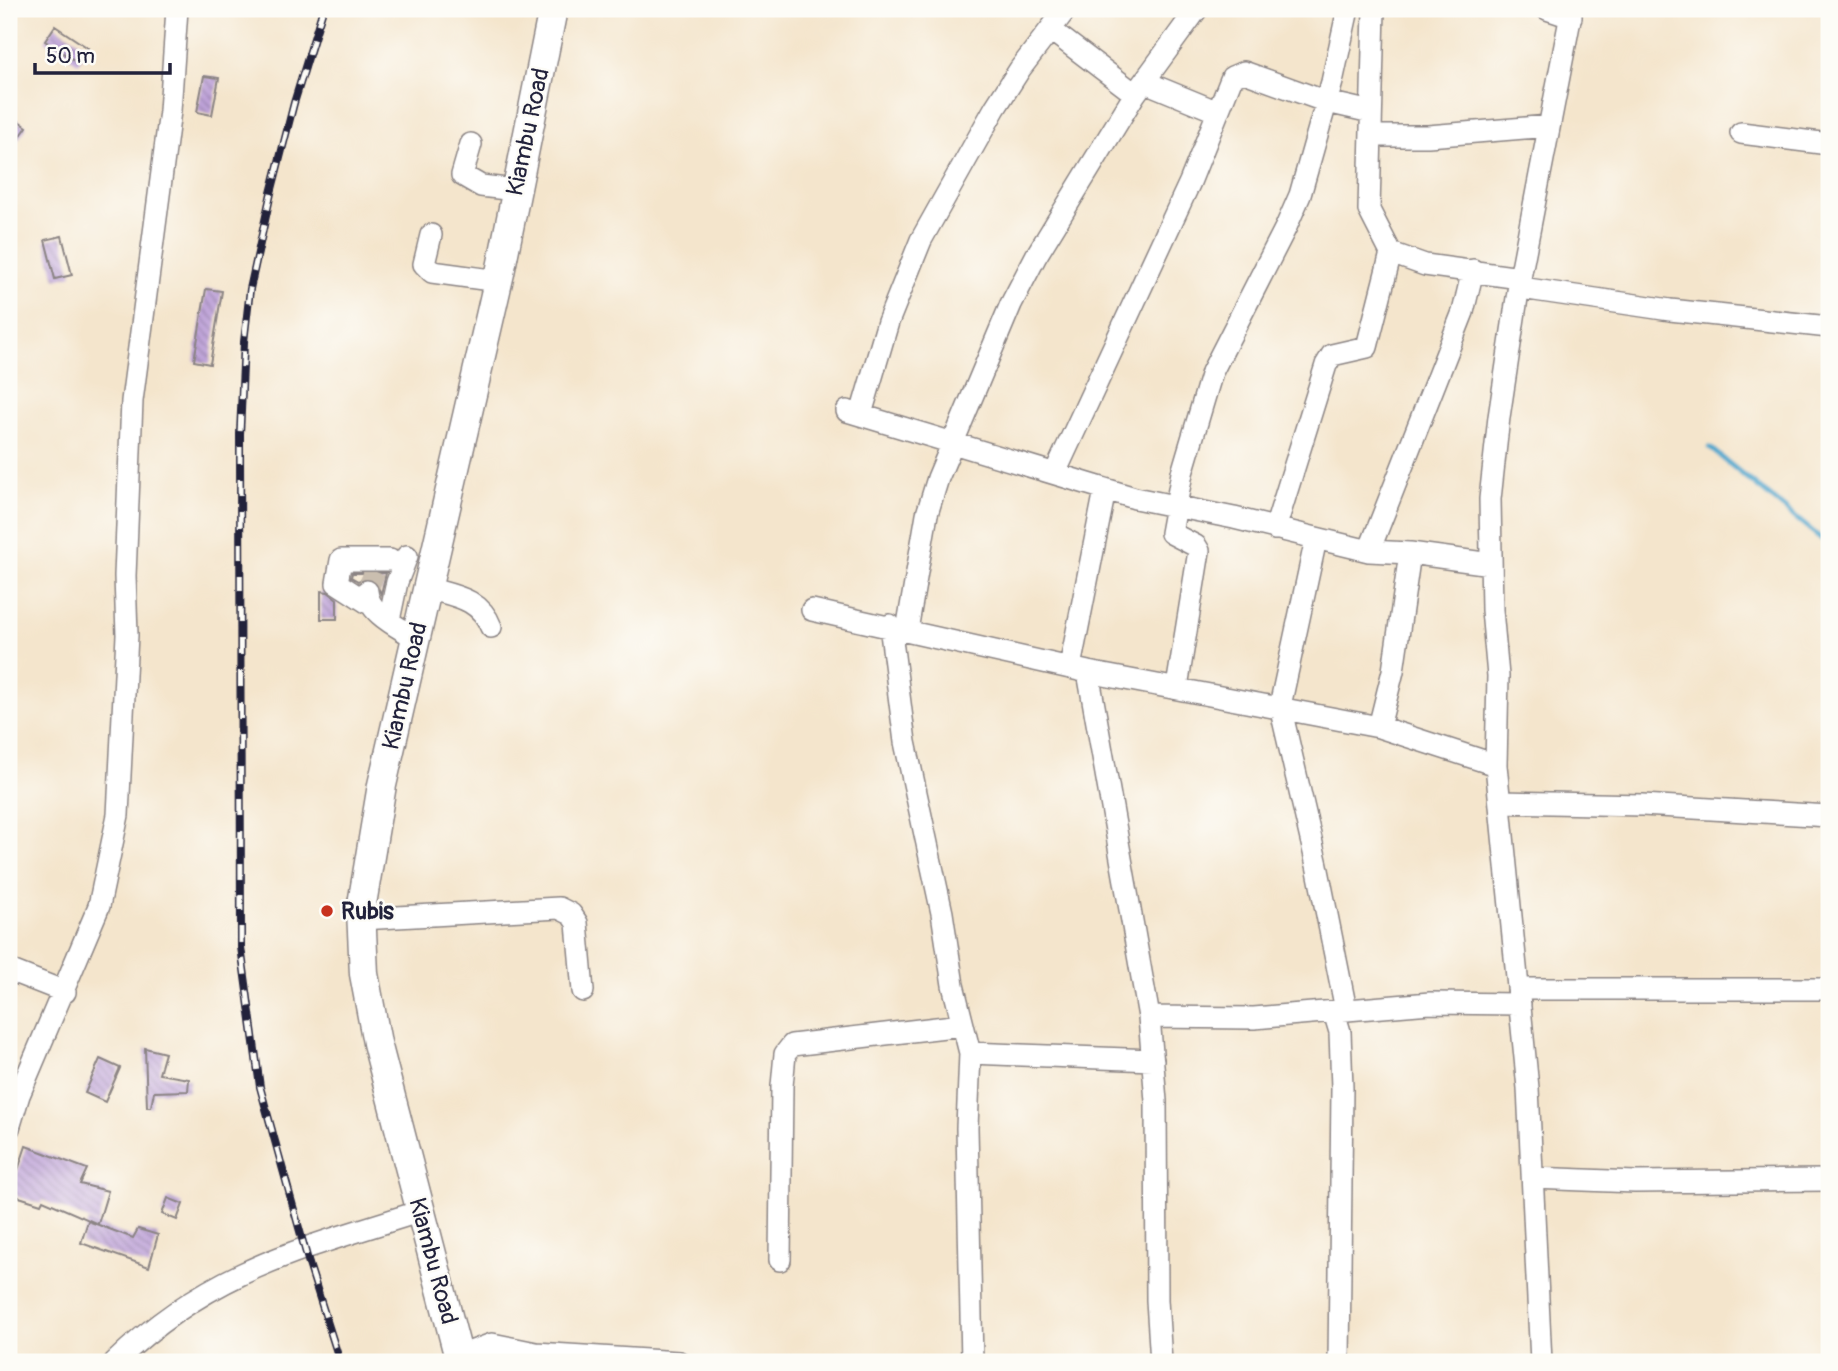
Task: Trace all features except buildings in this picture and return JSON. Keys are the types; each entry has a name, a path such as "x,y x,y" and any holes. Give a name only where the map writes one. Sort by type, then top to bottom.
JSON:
{"main road":[{"name":"Kiambu Road","path":"459,1359 418,1212 377,1043 364,974 361,919 374,828 427,588 390,573 498,282 553,9"}],"street":[{"path":"9,1128 19,1096 99,906 112,856 122,784 121,730 127,635 125,576 132,401 170,111 177,9"},
{"path":"1066,9 1020,69 995,108 921,240 854,412 1105,490 1369,551 1410,553 1491,564"},
{"path":"972,1362 967,1128 970,1053 962,1025 940,901 905,742 898,628 927,514 953,443 1011,304 1036,256 1140,88 1197,9"},
{"path":"1177,687 1199,551 1196,546 1171,533 1182,473 1212,372 1300,195 1348,9"},
{"path":"1275,529 1326,365 1332,355 1367,347 1391,253 1369,210 1374,9"},
{"path":"1541,1362 1533,1178 1502,802 1496,765 1497,676 1490,499 1494,451 1521,283 1571,13 1547,9"},
{"path":"1051,30 1140,88 1218,112"},
{"path":"1055,473 1191,181 1233,77 1244,72 1326,102 1371,112"},
{"path":"1371,136 1428,136 1549,126"},
{"path":"1741,133 1829,144"},
{"path":"471,144 462,175 481,186 515,190"},
{"path":"431,235 424,264 432,272 498,282"},
{"path":"1391,253 1425,265 1473,270 1521,283 1670,310 1829,327"},
{"path":"1369,551 1463,312 1473,270"},
{"path":"1105,490 1079,669 1149,1017 1153,1060 1161,1362"},
{"path":"1317,540 1280,706 1314,852 1340,1011 1342,1100 1339,1362"},
{"path":"1379,727 1393,671 1410,553"},
{"path":"389,620 390,573"},
{"path":"389,620 397,582 390,573"},
{"path":"427,588 476,604 483,610 491,627"},
{"path":"812,610 1079,669 1379,727 1496,765"},
{"path":"389,620 417,639"},
{"path":"1502,802 1642,805 1829,816"},
{"path":"361,919 559,908 571,914 577,923 583,990"},
{"path":"9,970 65,992"},
{"path":"1149,1017 1254,1018 1519,996 1829,989"},
{"path":"780,1260 782,1086 785,1054 792,1045 962,1025"},
{"path":"970,1053 1153,1060"},
{"path":"1533,1178 1636,1182 1829,1180"},
{"path":"115,1362 169,1316 224,1280 274,1258 418,1212"},
{"path":"459,1359 492,1344 536,1353 679,1362"}],"waterway":[{"path":"1710,448 1829,545"}],"tunnel":[{"path":"367,591 375,571"}],"railway":[{"path":"323,9 294,103 271,193 250,289 244,342 240,434 241,947 260,1087 309,1264 340,1362"}],"place":[{"name":"Rubis","path":"327,911"}]}
